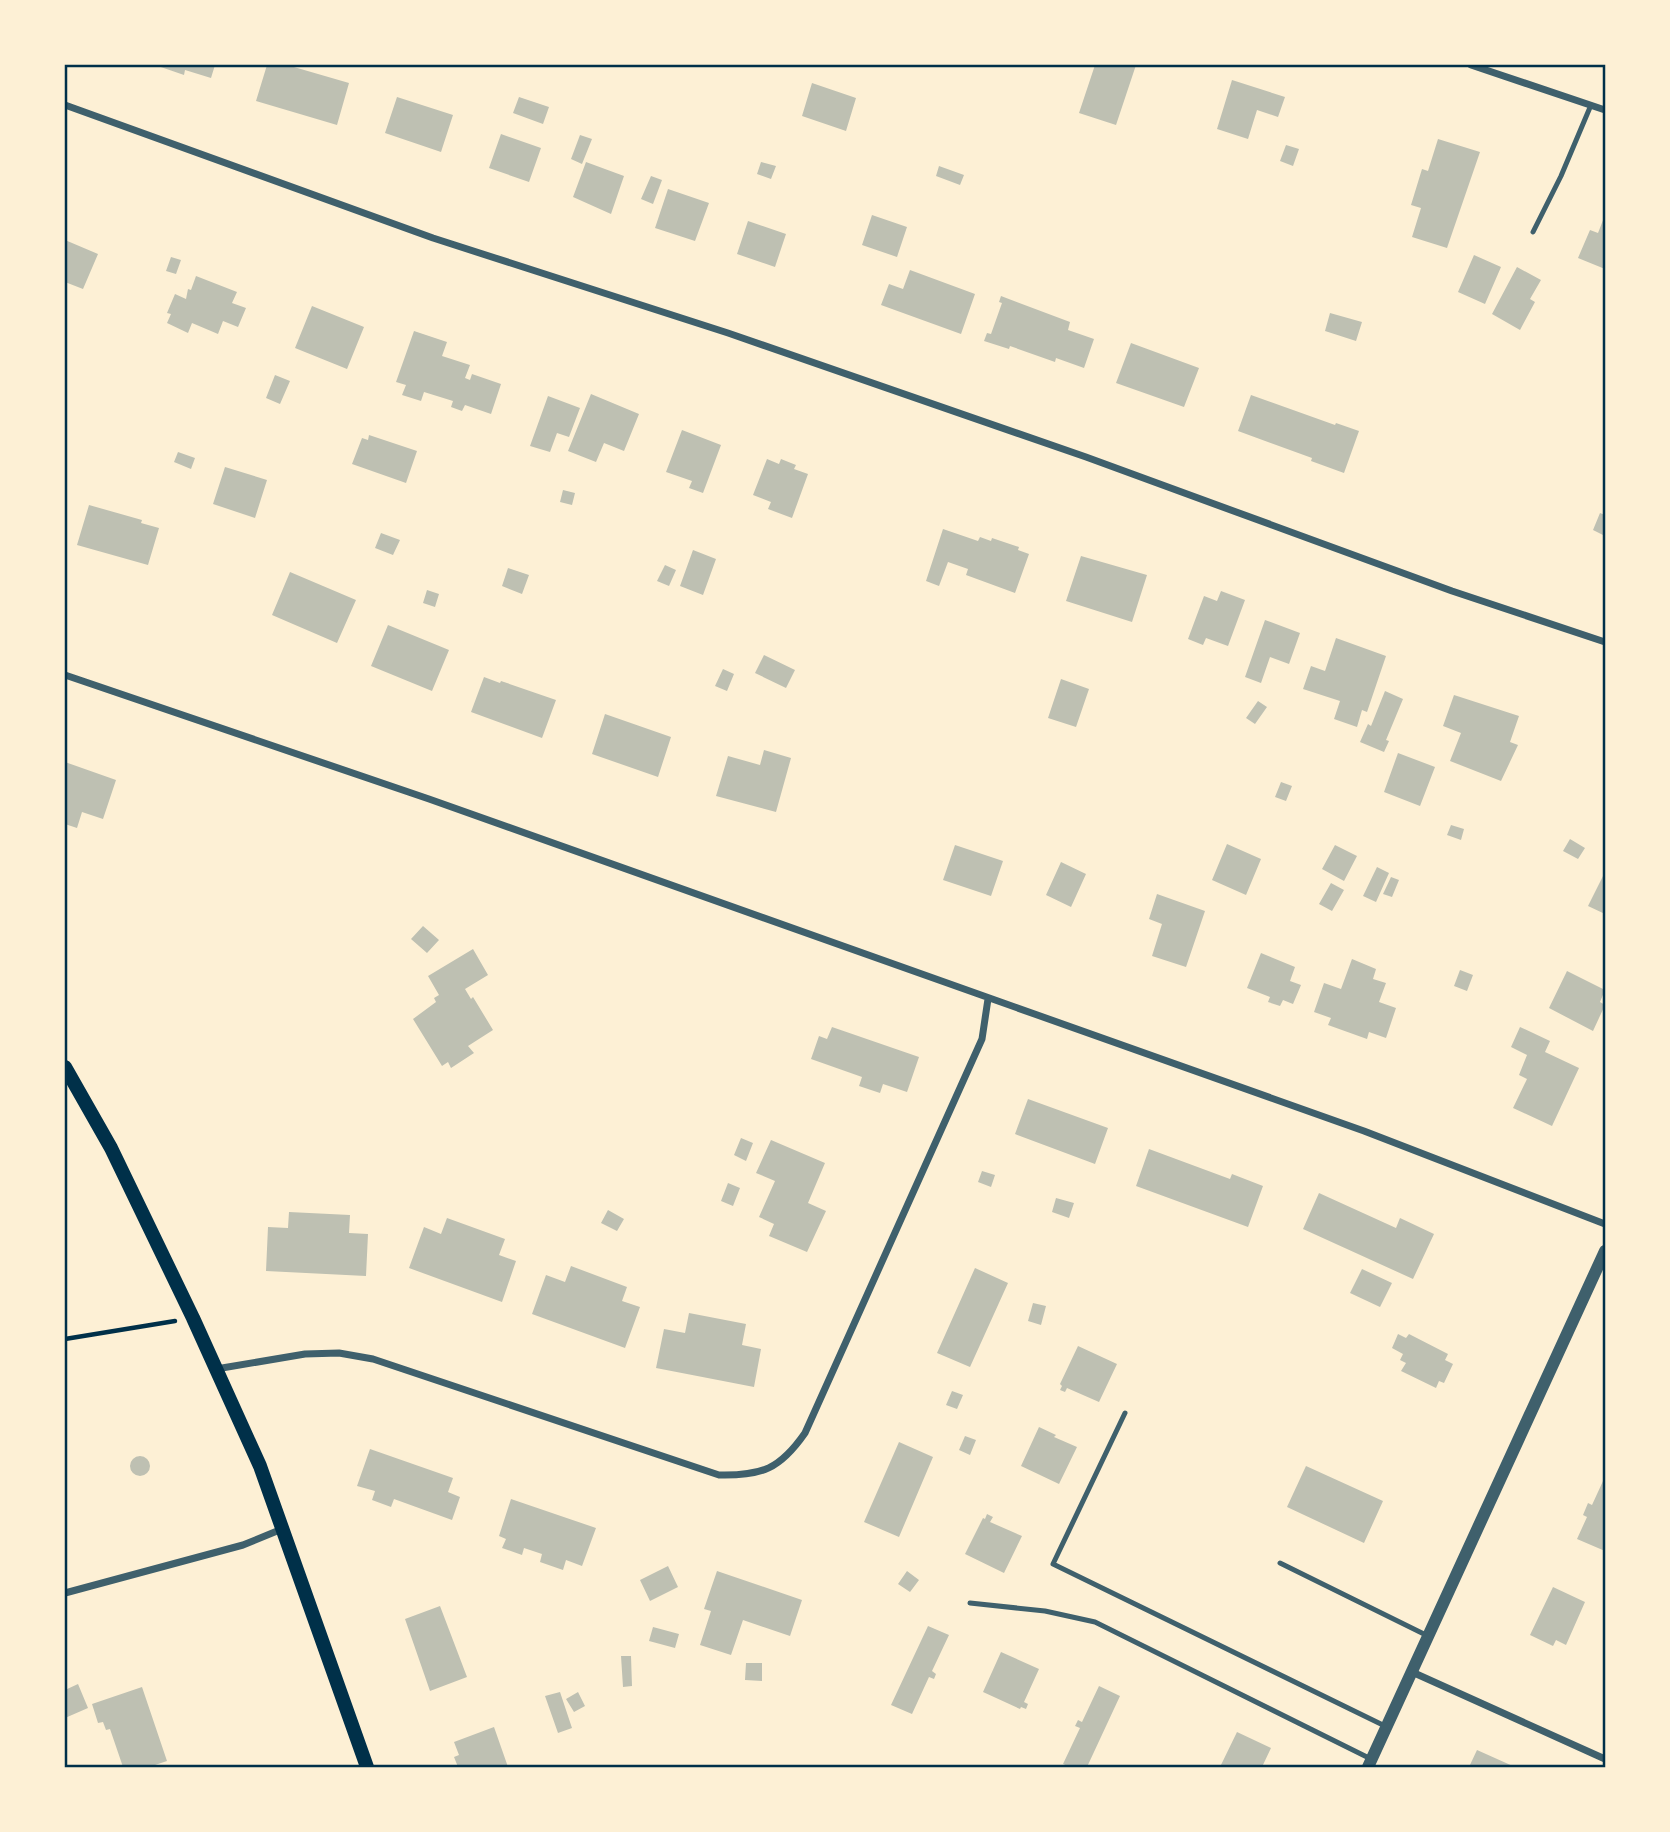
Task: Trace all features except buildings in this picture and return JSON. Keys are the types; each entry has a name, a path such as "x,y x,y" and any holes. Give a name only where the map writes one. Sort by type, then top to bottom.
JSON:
{"main road":[{"path":"65,1067 111,1147 260,1466 367,1767"}],"street":[{"path":"1471,65 1605,110"},
{"path":"65,105 433,238 728,333 1086,457 1452,591 1605,642"},
{"path":"65,675 429,799 1363,1131 1605,1224"},
{"path":"216,1369 305,1354 339,1353 373,1359 719,1475 747,1475 769,1468 792,1451 805,1433 982,1039 988,999"},
{"path":"1370,1763 1605,1251"},
{"path":"65,1593 243,1545 282,1529"},
{"path":"1412,1671 1605,1759"}],"lane":[{"path":"1533,232 1561,176 1591,105"},
{"path":"1125,1413 1053,1564 1387,1727"},
{"path":"1280,1563 1428,1636"},
{"path":"970,1604 1045,1611 1095,1622 1370,1763"}],"path":[{"path":"65,1339 193,1318"}]}
